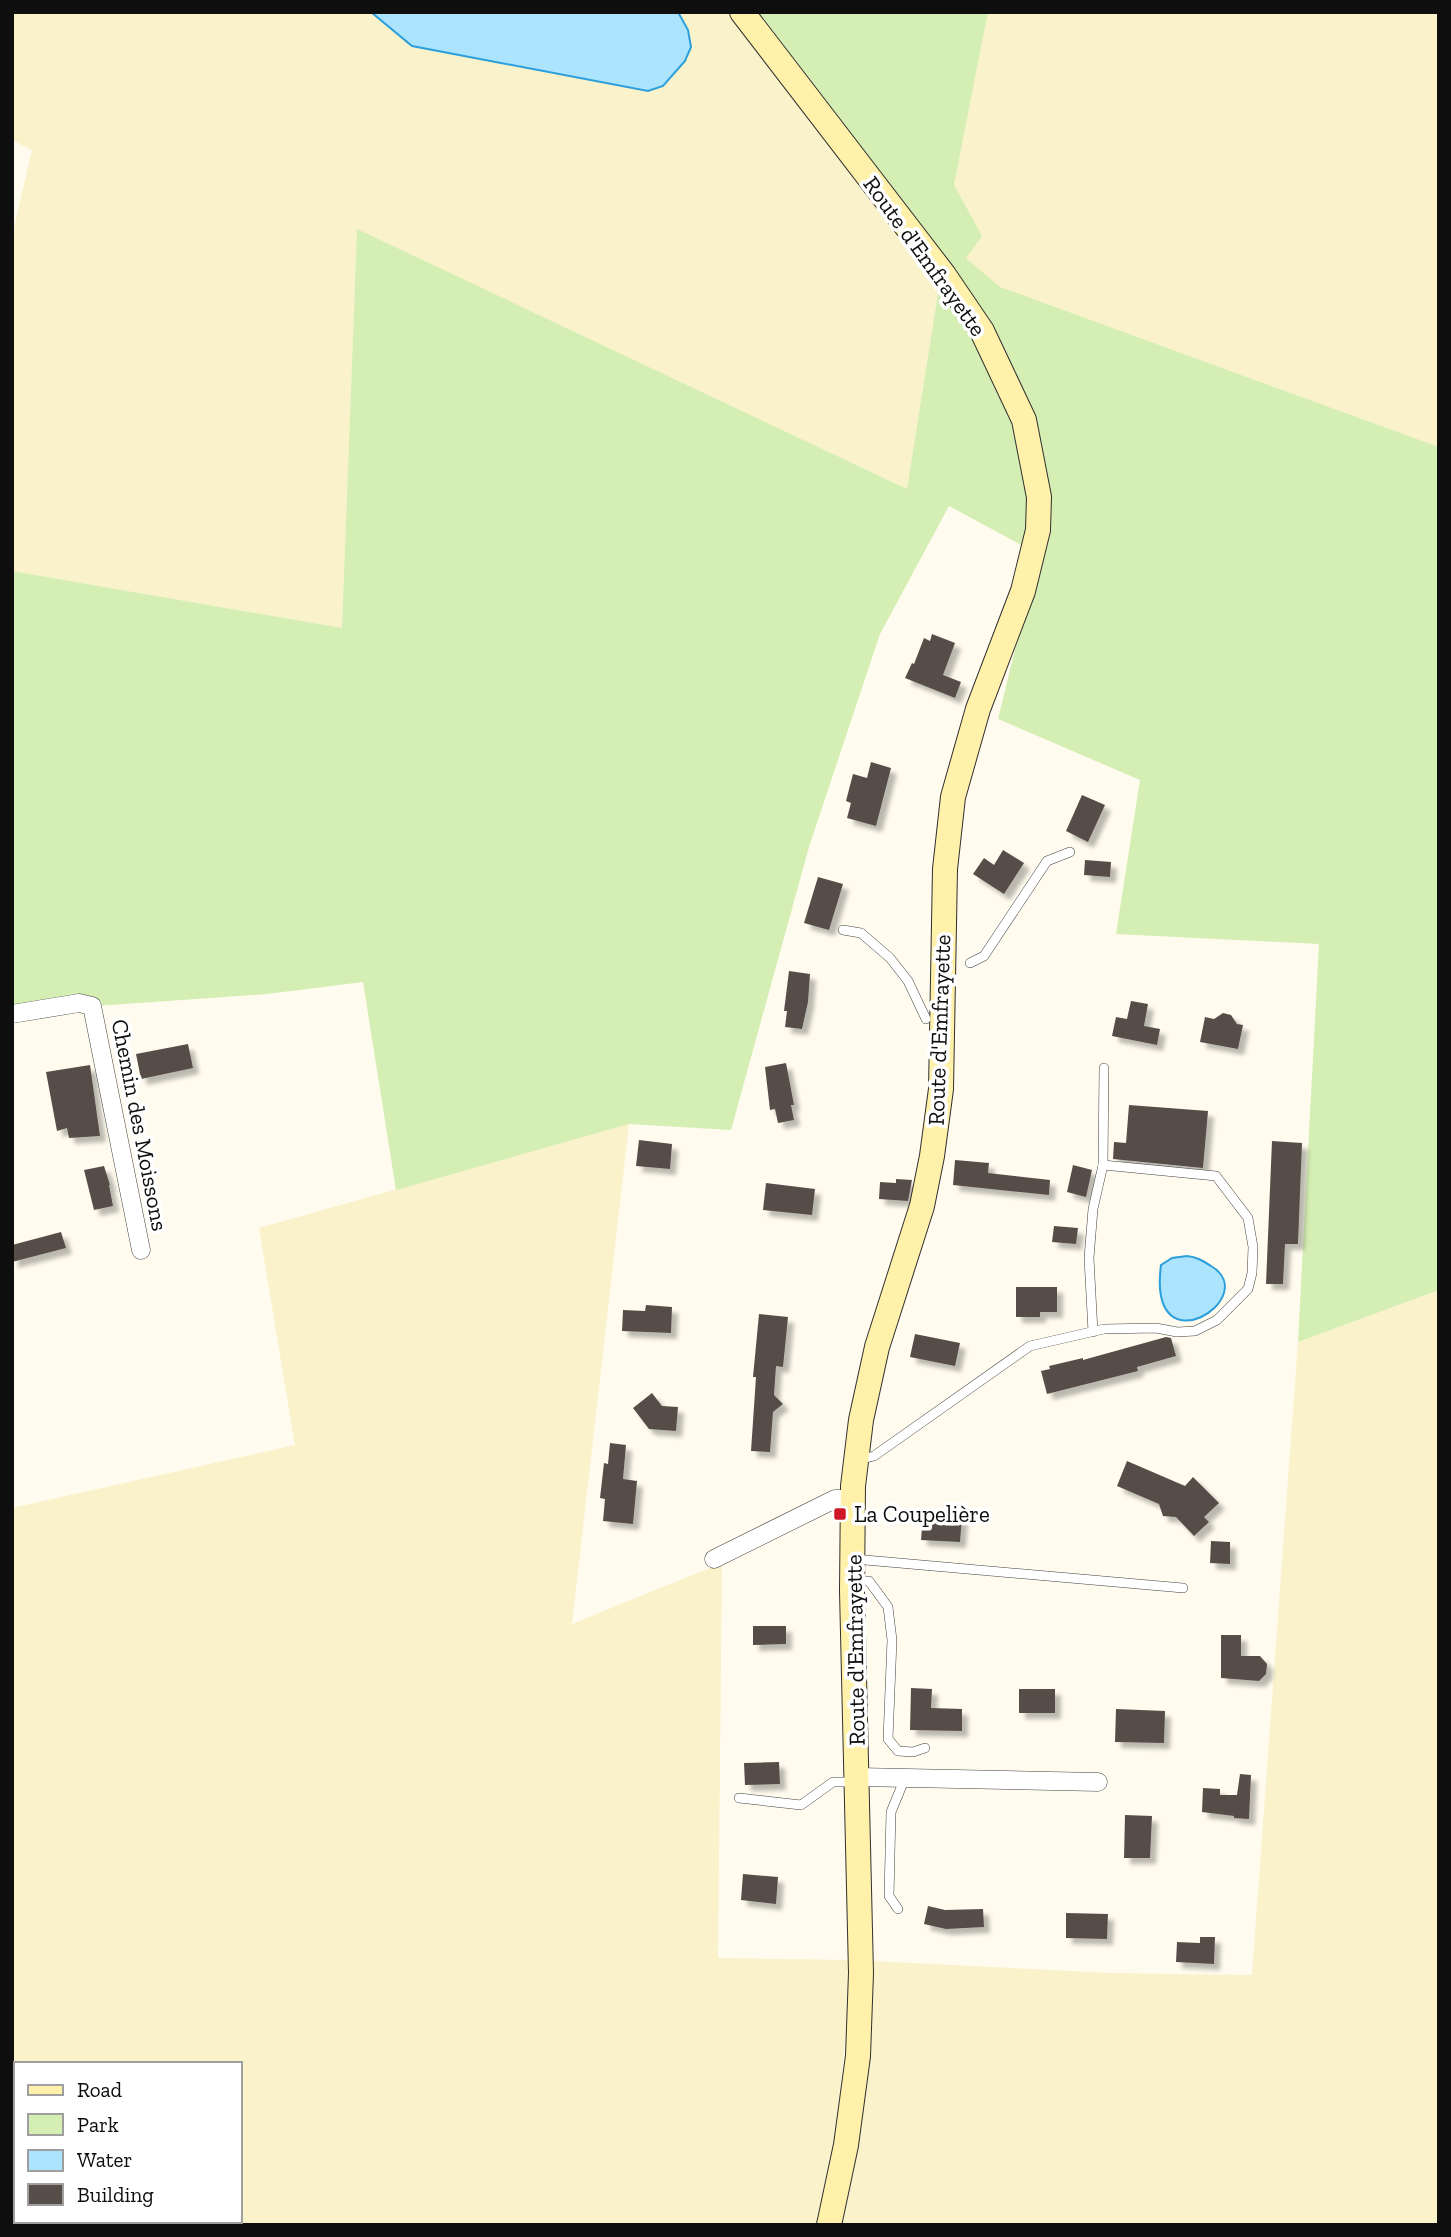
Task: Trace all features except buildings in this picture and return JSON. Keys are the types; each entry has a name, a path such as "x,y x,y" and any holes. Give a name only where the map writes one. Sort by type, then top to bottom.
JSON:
{"street":[{"name":"Route d'Emfrayette","path":"742,12 944,275 982,331 1024,420 1039,497 1038,530 1023,592 978,709 953,797 945,869 941,1088 932,1156 922,1206 877,1346 861,1420 856,1460 852,1570 862,1968 858,2056 846,2145 828,2225"},
{"name":"Chemin des Moissons","path":"12,1014 79,1003 92,1006 141,1250"},
{"path":"715,1559 835,1499 853,1499"},
{"path":"858,1779 1098,1782"}],"lane":[{"path":"970,963 984,956 1047,862 1070,852"},
{"path":"843,930 862,933 890,958 908,981 926,1020"},
{"path":"1093,1332 1088,1258 1093,1209 1103,1165 1104,1068"},
{"path":"856,1460 874,1457 1030,1346 1093,1332 1156,1328 1177,1332 1195,1331 1217,1320 1248,1289 1253,1247 1248,1218 1216,1177 1103,1165"},
{"path":"852,1570 1183,1588"},
{"path":"852,1570 869,1581 888,1607 892,1640 888,1739 898,1751 913,1752 925,1748"},
{"path":"898,1909 889,1896 891,1812 905,1778"},
{"path":"739,1798 801,1805 833,1782 858,1779"}],"shaded area":[{"path":"12,12 730,12 939,287 907,489 357,230 342,628 12,571 12,236 32,150 12,140"},
{"path":"988,12 1439,12 1439,447 999,287 966,258 954,185"},
{"path":"629,1124 572,1624 722,1563 718,1958 851,1960 851,1988 834,2144 816,2225 12,2225 12,1508 295,1445 259,1228"},
{"path":"1439,1290 1439,2225 841,2225 872,1961 1110,1973 1252,1975 1298,1342"}],"green space":[{"path":"755,12 988,12 954,185 982,236 966,258 1000,287 1439,447 1439,1290 1298,1342 1319,944 1116,934 1140,780 998,719 1035,568 1036,553 949,506 880,634 809,847 731,1130 629,1124 396,1190 363,982 267,994 96,1006 12,1019 12,571 342,628 357,229 907,489 939,287"}],"water":[{"path":"371,12 678,12 688,30 691,47 685,61 663,86 648,91 412,46"},
{"path":"1187,1256 1211,1266 1223,1279 1224,1294 1215,1308 1201,1317 1185,1321 1170,1315 1161,1297 1161,1265 1172,1258"}],"place":[{"name":"La Coupelière","path":"840,1514"}]}
